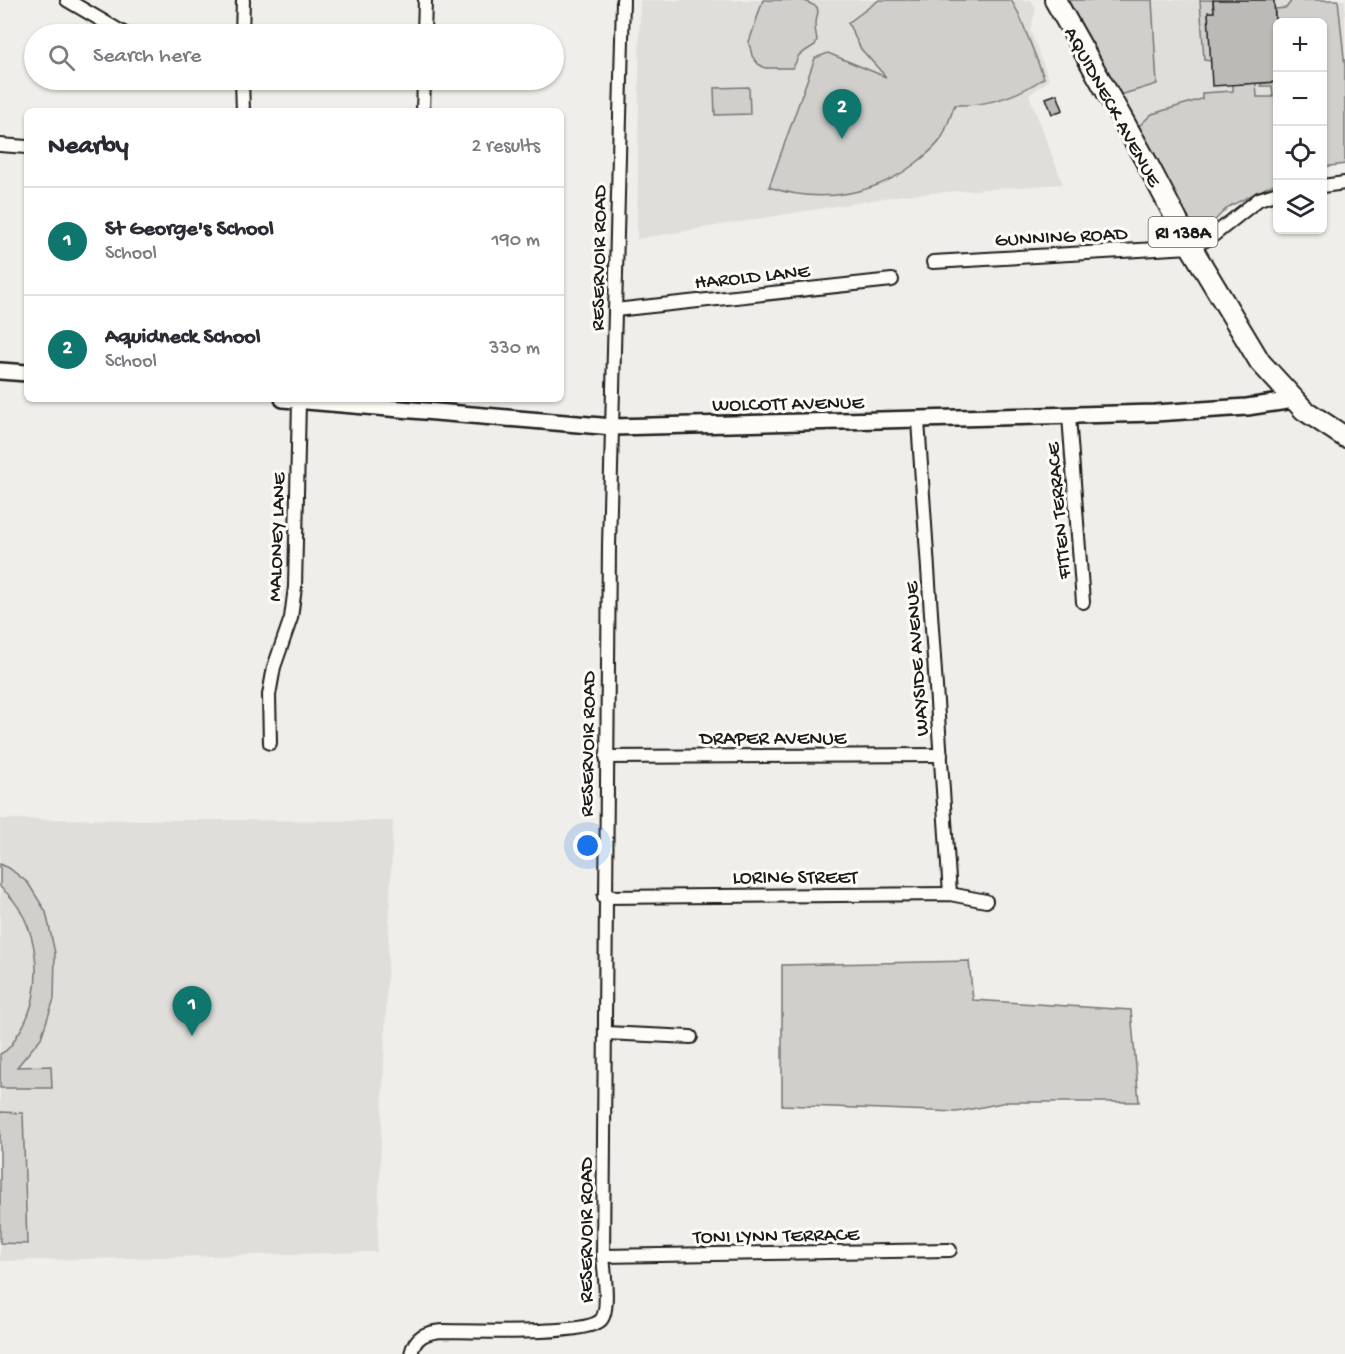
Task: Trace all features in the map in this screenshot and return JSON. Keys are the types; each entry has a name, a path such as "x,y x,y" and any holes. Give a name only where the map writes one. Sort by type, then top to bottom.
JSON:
{"main road":[{"name":"AQUIDNECK AVENUE","path":"1055,0 1147,163 1191,247 1260,362 1304,410 1345,437"}],"street":[{"path":"67,0 108,24"},
{"path":"242,24 243,0"},
{"path":"424,24 425,0"},
{"name":"RESERVOIR ROAD","path":"411,1354 418,1338 436,1331 574,1329 596,1323 601,1320 605,1311 603,1256 604,897 609,546 623,0"},
{"path":"242,90 243,108"},
{"path":"423,108 424,90"},
{"path":"0,145 24,147"},
{"path":"1327,185 1345,183"},
{"path":"1191,247 1210,238 1259,199 1273,195"},
{"name":"GUNNING ROAD","path":"933,262 1191,247"},
{"name":"HAROLD LANE","path":"615,310 892,280"},
{"path":"0,371 24,373"},
{"name":"WOLCOTT AVENUE","path":"329,402 418,405 613,427 918,421 1155,413 1247,407 1294,400"},
{"name":"MALONEY LANE","path":"270,743 269,695 274,667 291,618 295,587 299,402"},
{"name":"FITTEN TERRACE","path":"1069,416 1083,602"},
{"name":"WAYSIDE AVENUE","path":"918,421 950,894"},
{"name":"DRAPER AVENUE","path":"606,757 941,755"},
{"name":"LORING STREET","path":"604,897 950,894 986,901"},
{"path":"604,1033 691,1037"},
{"name":"TONI LYNN TERRACE","path":"603,1256 950,1250"}],"shaded area":[{"path":"640,0 1031,0 1036,9 1030,30 1049,80 1029,95 1063,184 903,195 637,239"},
{"path":"763,0 803,0 817,7 815,28 817,40 815,45 799,55 793,68 765,68 758,64 752,56 749,42"},
{"path":"879,0 1011,0 1019,14 1044,78 1001,99 979,104 955,105 937,145 904,171 886,181 868,188 829,196 789,192 769,187 815,58 828,53 886,77 861,49 848,23"},
{"path":"1068,0 1345,0 1345,133 1327,46 1327,18 1273,18 1273,140 1152,153"},
{"path":"1068,0 1152,0 1157,84 1120,95"},
{"path":"1200,0 1213,0 1213,7 1216,8 1211,61 1204,60"},
{"path":"1292,0 1338,0 1345,67 1345,164 1327,166 1327,18 1275,18 1275,9 1286,8"},
{"path":"1273,82 1273,97 1272,86 1261,86 1261,83"},
{"path":"1256,83 1257,97 1273,97 1273,184 1228,207 1205,230 1192,230 1138,127 1152,114 1202,99 1202,93 1233,91 1233,84"},
{"path":"749,87 750,114 715,115 714,88"},
{"path":"0,819 393,821 377,1252 0,1261"},
{"path":"0,864 28,883 46,912 55,953 54,999 41,1038 17,1067 51,1066 52,1088 0,1088 0,1054 10,1046 27,1017 36,978 31,937 14,901 0,887"},
{"path":"969,961 973,1000 1131,1010 1139,1102 1007,1102 957,1112 782,1105 782,965"},
{"path":"0,1112 23,1113 27,1244 0,1243"}],"building":[{"path":"1213,0 1274,0 1273,82 1212,86 1208,12 1214,12"},
{"path":"1057,94 1063,110 1052,114 1046,98"}],"place":[{"name":"Aquidneck School","path":"842,139"},
{"name":"St George's School","path":"192,1036"}]}
